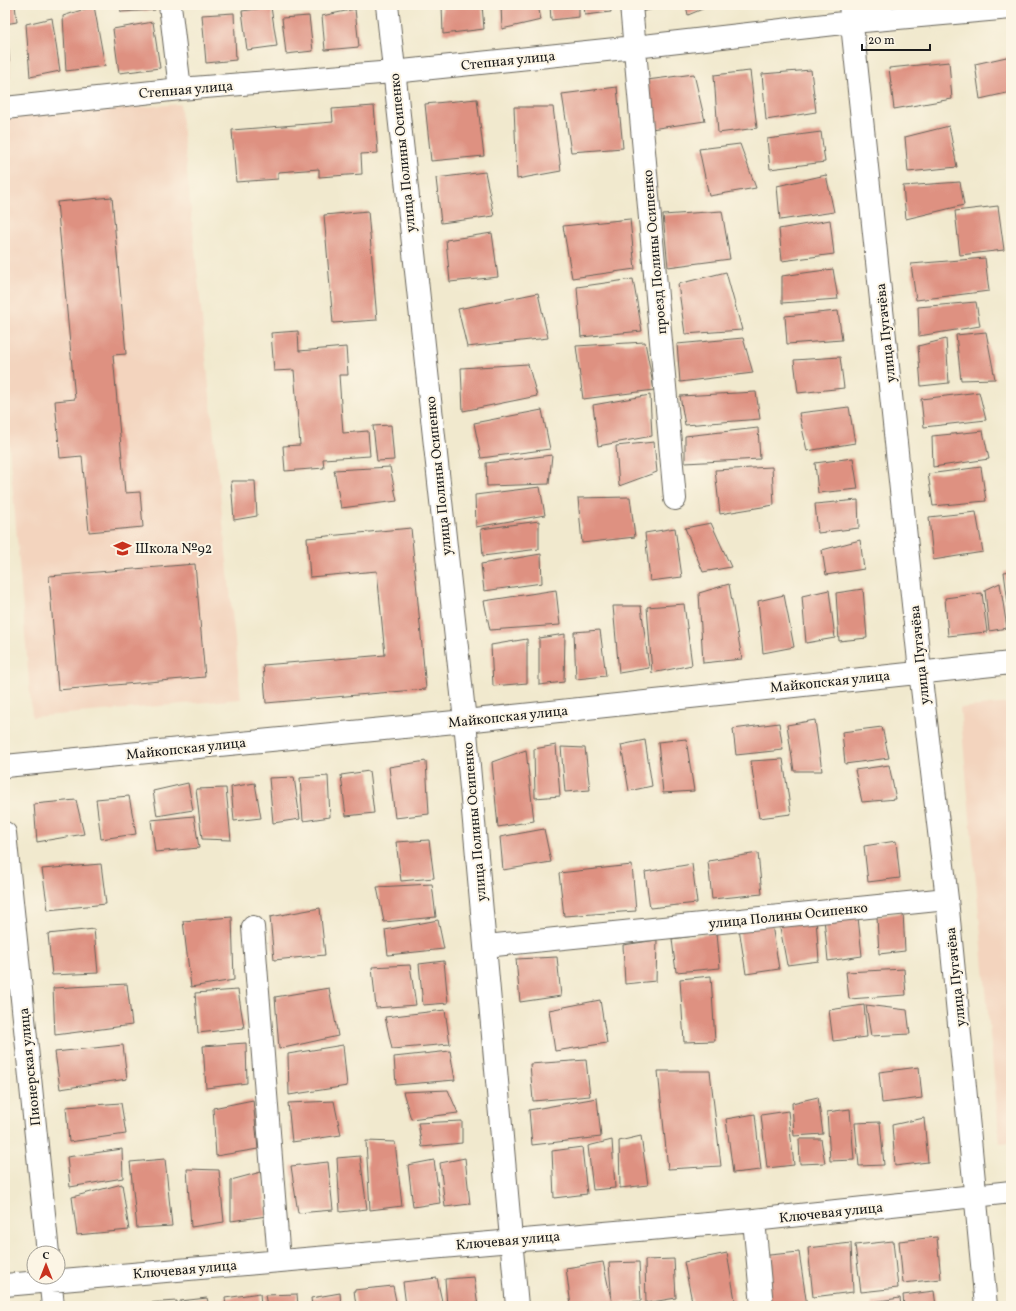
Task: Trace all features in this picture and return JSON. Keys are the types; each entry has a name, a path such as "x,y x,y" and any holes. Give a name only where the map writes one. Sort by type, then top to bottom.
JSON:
{"street":[{"path":"170,5 180,89"},
{"name":"улица Полины Осипенко","path":"387,5 393,72 465,721 517,1306"},
{"name":"проезд Полины Осипенко","path":"631,5 675,500"},
{"name":"Степная улица","path":"5,108 180,89 393,72 635,47 851,13 1011,8"},
{"name":"улица Пугачёва","path":"851,13 920,671 947,899 986,1306"},
{"name":"Майкопская улица","path":"5,766 465,721 920,671 1011,663"},
{"name":"Пионерская улица","path":"5,834 47,1245"},
{"name":"улица Полины Осипенко","path":"486,946 947,899"},
{"path":"253,927 279,1261"},
{"name":"Ключевая улица","path":"66,1278 754,1220 1011,1192"},
{"path":"754,1220 762,1306"},
{"name":"Ключевая улица","path":"5,1285 26,1282"},
{"path":"51,1285 53,1306"}],"shaded area":[{"name":"Школа №92","path":"180,104 241,699 32,717 5,397 5,118"},
{"path":"1011,703 1011,1142 1000,1143 960,708"}],"building":[{"path":"5,5 15,5 17,22 5,24"},
{"path":"120,5 155,5 155,10 121,12"},
{"path":"442,5 482,5 484,29 443,34"},
{"path":"501,5 538,5 541,20 502,29"},
{"path":"550,5 579,5 579,17 551,20"},
{"path":"584,5 610,5 611,12 585,15"},
{"path":"635,5 669,5 669,6 635,13"},
{"path":"686,5 712,5 688,15"},
{"path":"94,6 105,66 66,71 63,16"},
{"path":"271,7 277,46 247,50 242,11"},
{"path":"355,9 359,47 325,50 322,16"},
{"path":"234,13 236,60 206,63 202,15"},
{"path":"309,16 313,51 286,54 282,18"},
{"path":"52,18 60,71 30,77 26,24"},
{"path":"153,22 160,68 119,73 113,29"},
{"path":"8,36 10,78 5,78 5,37"},
{"path":"1011,56 1011,92 980,99 975,64"},
{"path":"949,62 952,99 894,109 889,68"},
{"path":"811,70 816,112 766,120 762,74"},
{"path":"750,71 757,128 718,133 714,75"},
{"path":"694,74 705,121 651,129 647,80"},
{"path":"617,87 623,148 571,152 562,94"},
{"path":"477,99 484,156 431,161 425,104"},
{"path":"374,106 378,153 361,154 362,174 319,177 319,169 278,172 278,179 236,182 232,130 333,122 332,109"},
{"path":"514,107 553,107 561,171 517,179"},
{"path":"949,126 957,167 908,172 905,137"},
{"path":"821,132 825,162 770,169 767,139"},
{"path":"740,144 756,188 709,196 699,149"},
{"path":"485,172 494,216 441,223 436,178"},
{"path":"826,175 834,212 780,220 777,186"},
{"path":"960,182 964,205 906,219 903,186"},
{"path":"112,197 126,354 113,355 125,493 140,492 143,527 89,532 82,456 60,458 55,401 75,399 57,202"},
{"path":"998,206 1004,250 960,255 955,211"},
{"path":"368,211 377,320 333,323 324,215"},
{"path":"722,211 730,259 668,267 663,215"},
{"path":"630,219 635,269 572,278 563,226"},
{"path":"830,220 834,254 782,261 779,229"},
{"path":"492,233 498,277 450,282 446,240"},
{"path":"985,258 989,291 916,300 911,264"},
{"path":"833,269 838,299 782,303 782,276"},
{"path":"726,272 742,330 685,334 678,284"},
{"path":"633,279 642,331 581,337 577,287"},
{"path":"538,293 548,338 467,347 458,309"},
{"path":"976,302 980,326 919,336 918,307"},
{"path":"838,311 842,340 787,344 785,316"},
{"path":"298,331 299,351 346,347 348,375 339,375 343,433 368,431 370,456 323,459 324,468 285,471 283,446 300,445 294,370 274,371 271,333"},
{"path":"986,332 995,379 961,380 956,335"},
{"path":"743,338 753,373 680,382 677,344"},
{"path":"946,339 949,383 921,386 918,346"},
{"path":"645,342 654,390 583,399 576,346"},
{"path":"840,357 844,388 798,393 794,360"},
{"path":"528,364 537,396 463,411 461,368"},
{"path":"756,392 760,419 685,425 680,396"},
{"path":"979,392 986,420 924,427 921,399"},
{"path":"650,395 652,436 598,446 593,405"},
{"path":"849,407 855,443 807,451 799,413"},
{"path":"542,410 550,449 481,458 474,423"},
{"path":"391,425 394,460 377,461 373,426"},
{"path":"758,428 760,459 685,463 685,436"},
{"path":"983,431 989,459 933,467 932,436"},
{"path":"654,442 657,472 619,486 616,446"},
{"path":"552,455 549,484 487,486 486,463"},
{"path":"853,458 858,489 818,493 815,463"},
{"path":"390,467 397,501 341,508 334,470"},
{"path":"772,467 774,505 720,514 715,470"},
{"path":"981,467 986,501 933,506 928,474"},
{"path":"231,481 255,481 257,516 234,520"},
{"path":"540,487 545,515 476,527 475,495"},
{"path":"630,497 635,537 582,543 578,498"},
{"path":"858,500 859,528 818,533 815,504"},
{"path":"976,512 983,552 933,560 929,517"},
{"path":"539,521 539,549 483,556 481,529"},
{"path":"711,523 731,567 703,572 685,528"},
{"path":"411,528 426,689 266,703 263,665 385,655 377,571 310,577 307,538"},
{"path":"675,528 682,577 650,581 645,533"},
{"path":"860,540 864,569 826,575 822,550"},
{"path":"541,554 542,583 484,591 481,564"},
{"path":"195,564 205,677 58,690 49,576"},
{"path":"1011,571 1011,619 1010,619 1004,572"},
{"path":"1000,583 1007,628 989,631 985,590"},
{"path":"729,584 742,659 703,663 699,593"},
{"path":"863,589 867,638 839,641 836,593"},
{"path":"556,590 560,625 490,630 484,601"},
{"path":"829,590 835,638 806,643 802,596"},
{"path":"982,593 987,632 948,636 945,598"},
{"path":"784,595 794,647 763,653 758,601"},
{"path":"684,604 692,665 652,673 647,607"},
{"path":"613,606 641,606 649,668 619,673"},
{"path":"600,630 606,676 576,679 574,632"},
{"path":"565,634 564,682 539,685 539,638"},
{"path":"527,639 527,683 493,686 491,645"},
{"path":"815,720 822,771 794,771 787,725"},
{"path":"779,723 783,750 736,755 733,729"},
{"path":"882,727 889,758 845,764 842,732"},
{"path":"686,739 694,791 663,793 658,742"},
{"path":"645,740 652,786 629,791 621,745"},
{"path":"556,745 560,796 535,798 534,749"},
{"path":"561,747 585,748 590,790 565,792"},
{"path":"526,750 534,821 498,827 492,762"},
{"path":"783,759 791,814 759,818 751,761"},
{"path":"426,761 429,814 395,818 389,767"},
{"path":"889,765 896,799 862,802 855,770"},
{"path":"369,771 374,813 346,816 341,775"},
{"path":"328,776 330,817 303,821 300,778"},
{"path":"294,777 300,819 273,823 269,778"},
{"path":"188,783 193,810 157,816 153,791"},
{"path":"255,783 261,818 234,821 231,787"},
{"path":"226,788 231,840 202,839 196,789"},
{"path":"129,796 136,834 101,839 96,799"},
{"path":"76,800 84,834 37,842 34,804"},
{"path":"194,816 199,848 155,852 151,820"},
{"path":"544,829 551,862 503,870 500,837"},
{"path":"429,840 434,878 401,881 396,842"},
{"path":"896,841 900,878 868,882 864,846"},
{"path":"758,853 762,894 712,899 708,861"},
{"path":"101,864 106,904 48,910 42,869"},
{"path":"692,864 697,903 650,908 645,872"},
{"path":"632,865 636,911 564,916 559,873"},
{"path":"432,884 436,917 384,922 377,887"},
{"path":"320,908 325,955 274,960 270,917"},
{"path":"903,912 905,951 879,954 877,917"},
{"path":"232,917 234,980 191,987 183,921"},
{"path":"858,917 862,956 828,961 824,918"},
{"path":"816,919 819,961 787,965 779,922"},
{"path":"438,920 444,949 388,955 385,930"},
{"path":"772,925 779,969 746,974 739,928"},
{"path":"94,929 98,973 52,975 48,934"},
{"path":"717,933 720,968 676,972 672,939"},
{"path":"657,940 656,981 625,984 623,945"},
{"path":"557,957 561,996 520,1002 516,959"},
{"path":"444,961 448,1003 423,1005 419,964"},
{"path":"410,965 416,1005 376,1008 372,967"},
{"path":"904,969 906,995 849,999 846,972"},
{"path":"711,976 715,1041 684,1042 680,979"},
{"path":"127,984 132,1025 55,1035 53,988"},
{"path":"329,988 338,1036 279,1049 275,997"},
{"path":"238,990 244,1028 198,1033 195,993"},
{"path":"600,1000 607,1043 555,1051 549,1010"},
{"path":"864,1005 867,1037 833,1041 829,1010"},
{"path":"866,1005 907,1010 910,1034 871,1036"},
{"path":"445,1010 450,1044 392,1049 385,1017"},
{"path":"246,1043 247,1083 206,1088 203,1046"},
{"path":"123,1045 127,1079 60,1089 55,1052"},
{"path":"343,1045 347,1086 289,1095 288,1054"},
{"path":"450,1051 455,1080 396,1085 394,1057"},
{"path":"586,1060 590,1096 533,1101 530,1064"},
{"path":"919,1067 922,1098 882,1103 879,1072"},
{"path":"658,1071 710,1071 721,1166 668,1169"},
{"path":"448,1090 458,1113 411,1119 403,1092"},
{"path":"818,1097 823,1134 794,1136 792,1103"},
{"path":"597,1098 601,1137 532,1145 529,1110"},
{"path":"253,1100 258,1149 216,1156 213,1108"},
{"path":"334,1101 341,1135 292,1142 288,1103"},
{"path":"121,1103 126,1134 69,1142 66,1107"},
{"path":"850,1109 854,1160 830,1161 827,1112"},
{"path":"788,1111 794,1165 767,1168 761,1115"},
{"path":"755,1114 761,1170 733,1173 726,1119"},
{"path":"924,1118 928,1162 895,1166 892,1125"},
{"path":"462,1121 462,1143 422,1147 418,1123"},
{"path":"880,1122 884,1165 859,1166 855,1123"},
{"path":"641,1136 648,1185 620,1188 619,1141"},
{"path":"799,1139 821,1139 825,1163 800,1164"},
{"path":"612,1140 615,1188 593,1190 588,1146"},
{"path":"366,1141 395,1142 402,1206 370,1210"},
{"path":"582,1147 587,1194 554,1198 552,1151"},
{"path":"122,1149 123,1178 70,1187 67,1157"},
{"path":"360,1156 367,1209 340,1212 337,1158"},
{"path":"465,1158 470,1204 445,1207 440,1163"},
{"path":"165,1159 172,1226 137,1228 130,1162"},
{"path":"434,1160 440,1203 413,1207 408,1165"},
{"path":"328,1162 333,1210 298,1213 291,1166"},
{"path":"187,1169 219,1170 224,1222 191,1227"},
{"path":"261,1172 267,1216 231,1221 231,1180"},
{"path":"122,1184 129,1230 77,1235 72,1197"},
{"path":"937,1237 941,1279 903,1283 899,1241"},
{"path":"893,1241 898,1288 861,1292 855,1245"},
{"path":"851,1243 853,1292 813,1297 808,1248"},
{"path":"799,1252 807,1306 767,1306 760,1256"},
{"path":"727,1253 736,1306 693,1306 684,1262"},
{"path":"674,1259 676,1298 646,1303 645,1260"},
{"path":"603,1262 612,1303 609,1263 639,1262 641,1301 571,1306 566,1268"},
{"path":"474,1277 478,1306 447,1306 445,1279"},
{"path":"437,1278 443,1306 406,1306 403,1282"},
{"path":"393,1286 397,1306 356,1306 354,1290"},
{"path":"934,1291 936,1306 904,1306 903,1295"},
{"path":"260,1293 261,1306 226,1306 225,1298"},
{"path":"340,1293 341,1306 312,1306 311,1298"},
{"path":"297,1294 298,1306 267,1306 265,1295"},
{"path":"207,1298 209,1306 180,1306 180,1301"},
{"path":"900,1298 901,1306 872,1306 872,1302"},
{"path":"177,1301 177,1306 145,1306 145,1303"}],"place":[{"name":"Школа №92","path":"122,548"}]}
